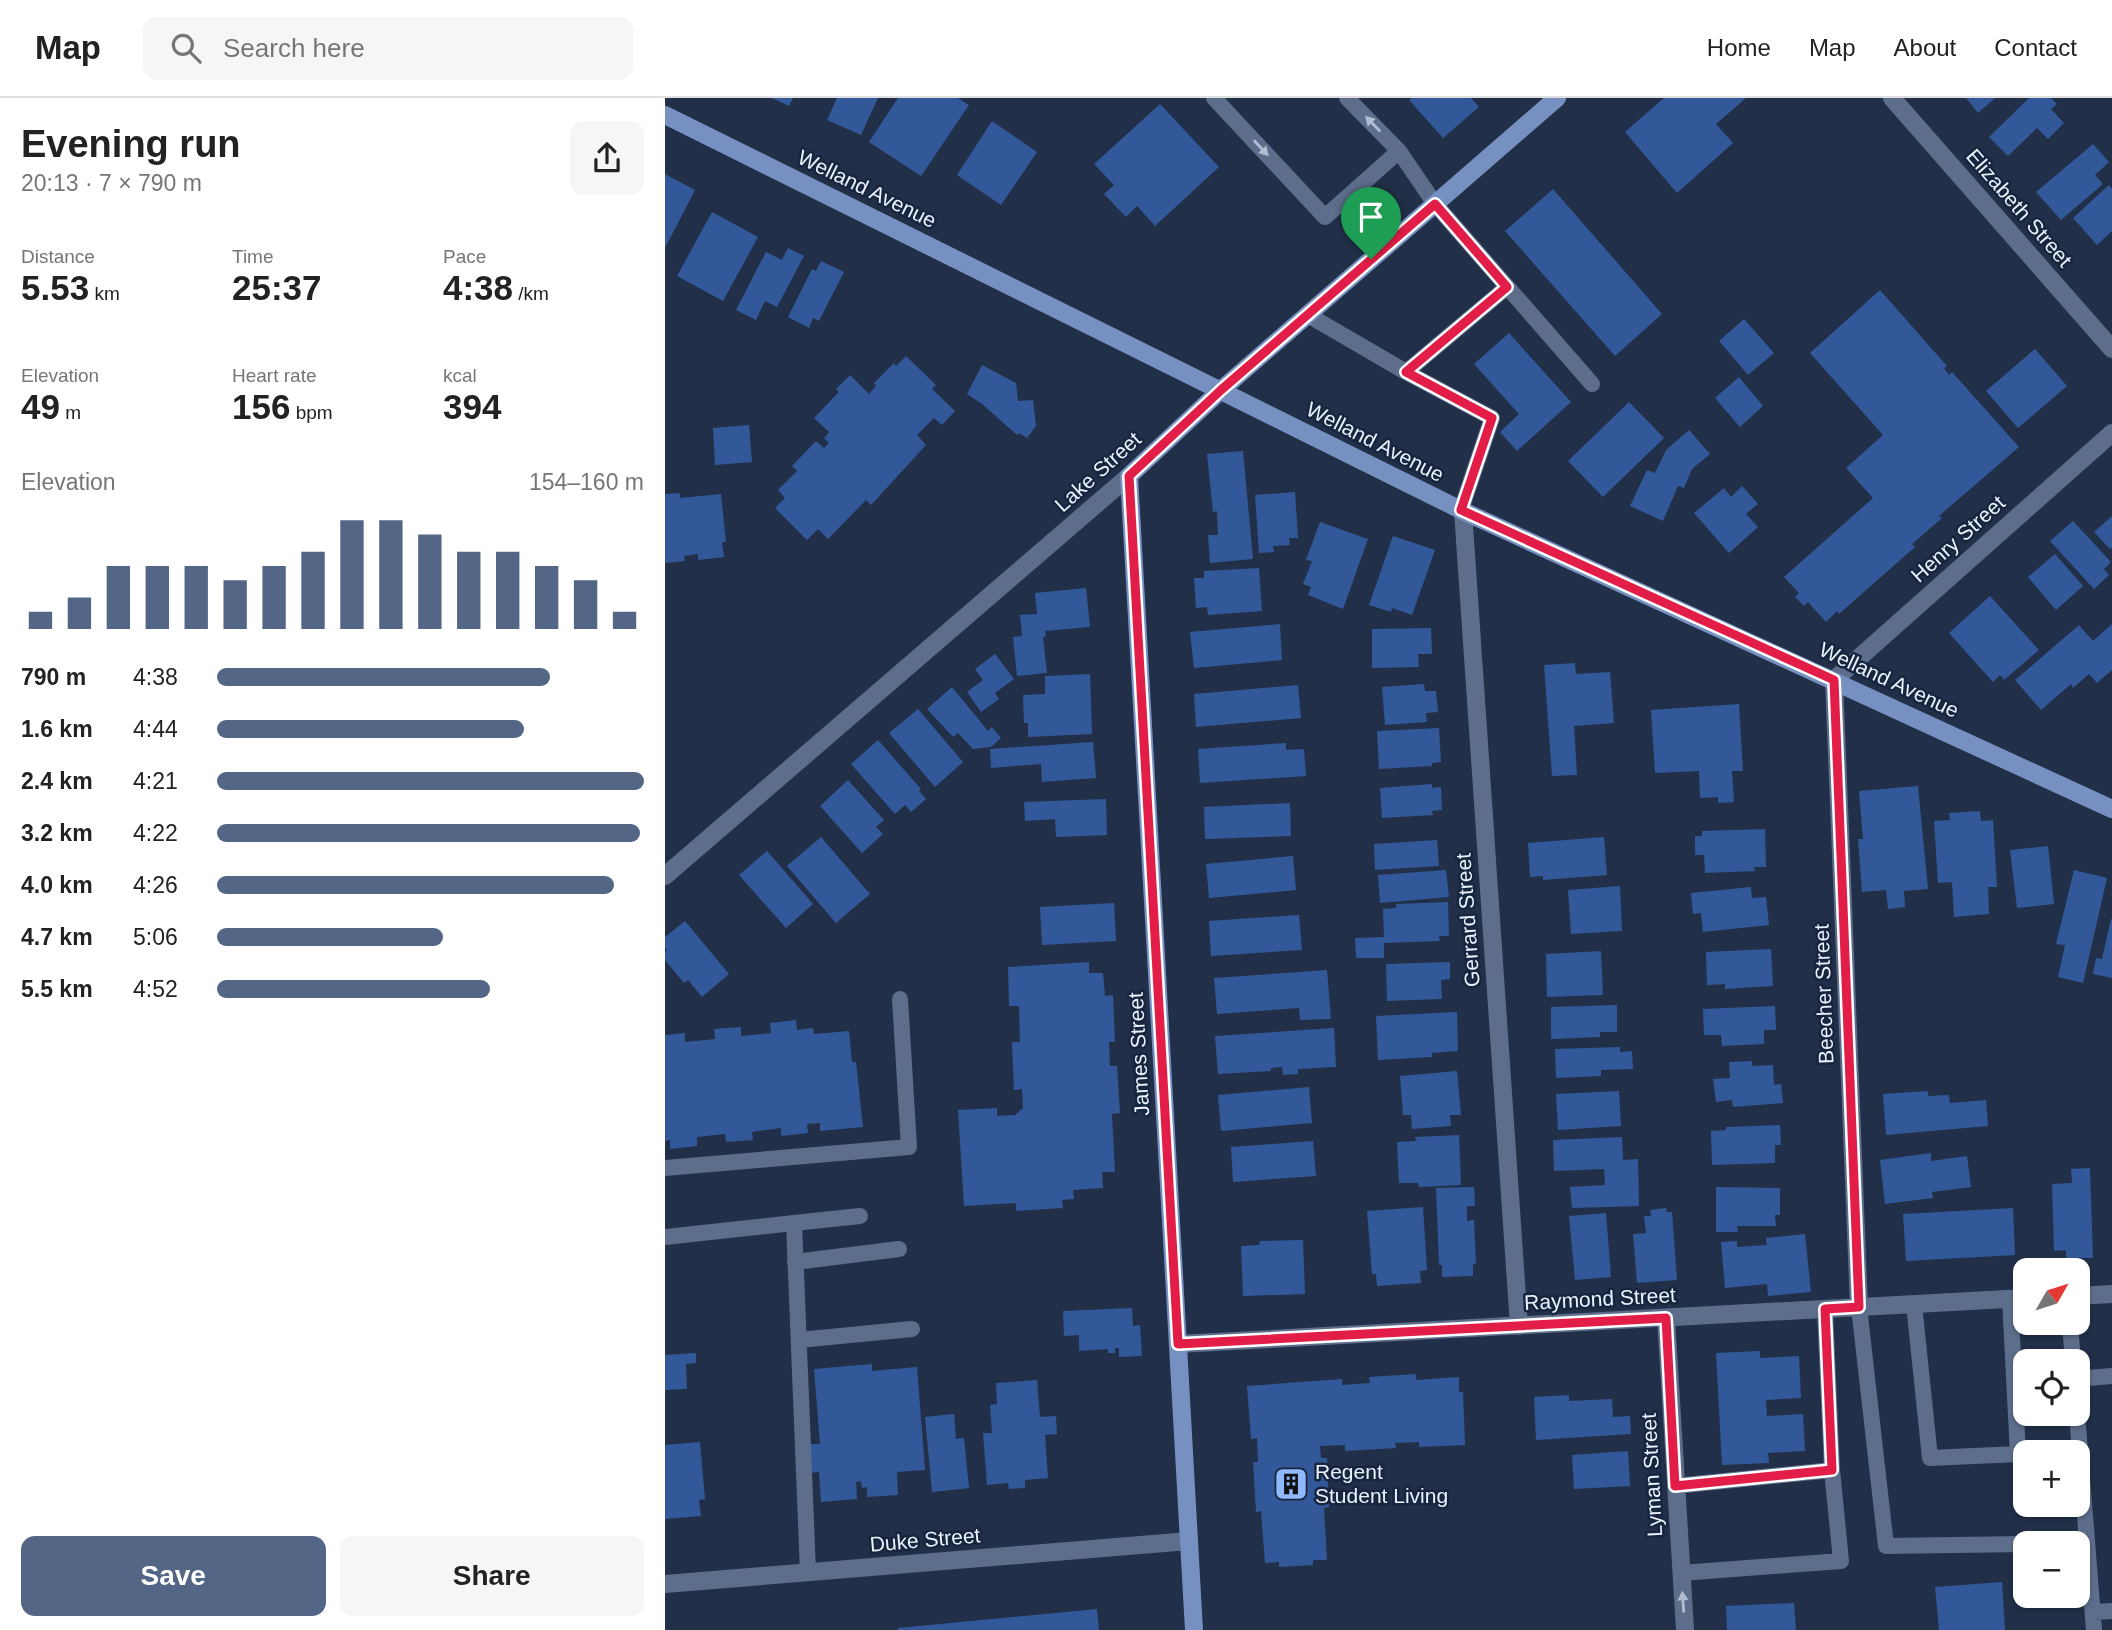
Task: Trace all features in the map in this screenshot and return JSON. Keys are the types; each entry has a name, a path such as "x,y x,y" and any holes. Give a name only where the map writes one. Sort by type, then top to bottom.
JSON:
{"main road":[{"name":"Lake Street","path":"1129,476 1221,390 1557,98"},
{"name":"Welland Avenue","path":"665,115 1462,511 2112,809"},
{"name":"James Street","path":"1129,476 1193,1630"}],"street":[{"name":"Elizabeth Street","path":"1892,98 2112,349"},
{"name":"Henry Street","path":"1834,680 2112,433"},
{"name":"Lake Street","path":"665,876 1129,476"},
{"name":"Gerrard Street","path":"1462,511 1519,1326"},
{"name":"Beecher Street","path":"1834,680 1859,1307"},
{"path":"2090,1295 2112,1294"},
{"name":"Raymond Street","path":"1178,1344 2013,1299"},
{"name":"Lyman Street","path":"1666,1318 1685,1630"},
{"name":"Duke Street","path":"665,1584 1189,1541"}],"lane":[{"path":"1215,98 1325,217 1399,151"},
{"path":"1347,98 1399,151 1435,204 1592,384"},
{"path":"1406,372 1507,287"},
{"path":"1308,314 1406,372 1492,418 1462,511"},
{"path":"665,1168 909,1147 900,999"},
{"path":"665,1237 860,1216"},
{"path":"794,1223 808,1572"},
{"path":"796,1262 899,1250"},
{"path":"1914,1304 1930,1458 2018,1454 2017,1335"},
{"path":"1859,1307 1886,1546 2013,1544"},
{"path":"1681,1573 1841,1561 1832,1470 1825,1309"},
{"path":"799,1340 912,1329"},
{"path":"2090,1378 2112,1376"},
{"path":"2078,1426 2094,1630"},
{"path":"1675,1486 1832,1470"},
{"path":"2093,1612 2112,1611"}],"building":[{"path":"772,98 793,98 789,106"},
{"path":"837,98 878,98 861,135 827,120"},
{"path":"898,98 958,98 969,105 921,176 869,142"},
{"path":"1471,98 1479,107 1443,138 1409,100"},
{"path":"1664,98 1746,98 1716,124 1733,143 1677,193 1625,132"},
{"path":"1966,98 1995,98 1978,113"},
{"path":"2029,98 2051,98 2057,104 2051,109 2064,123 2048,139 2037,128 2008,156 1989,137"},
{"path":"1160,104 1219,167 1155,226 1137,206 1126,217 1104,194 1114,185 1094,164"},
{"path":"992,121 1037,152 1001,205 957,175"},
{"path":"2093,144 2109,162 2095,175 2103,184 2061,220 2036,192"},
{"path":"665,174 695,190 665,248"},
{"path":"2109,185 2112,189 2112,231 2097,245 2073,218"},
{"path":"1553,189 1662,314 1615,356 1505,231"},
{"path":"712,212 758,237 723,301 677,276"},
{"path":"788,248 804,256 777,307 765,301 756,320 736,310 766,252 782,260"},
{"path":"821,261 844,272 819,321 813,318 809,328 788,317 812,269 816,271"},
{"path":"1880,290 1947,366 1944,368 1949,375 1952,372 2019,447 1939,516 1942,518 1912,544 1915,547 1839,614 1837,611 1826,622 1808,602 1804,606 1795,597 1799,593 1784,577 1873,498 1846,468 1883,435 1810,353"},
{"path":"1744,319 1774,353 1748,375 1719,341"},
{"path":"1509,333 1571,402 1517,451 1500,432 1519,414 1474,364"},
{"path":"2035,349 2067,386 2018,428 1986,391"},
{"path":"906,356 936,385 932,389 955,411 942,425 934,418 917,435 926,445 871,505 866,500 828,539 818,529 807,540 775,508 785,498 778,490 797,471 792,466 816,441 824,448 829,443 824,438 829,432 814,418 839,392 836,389 850,375 869,394 876,386 874,383 894,363 896,366"},
{"path":"982,365 1016,383 1018,401 1033,400 1036,426 1027,438 1019,433 1017,435 967,394"},
{"path":"1739,377 1763,406 1740,427 1715,398"},
{"path":"1629,402 1664,438 1603,497 1568,461"},
{"path":"749,425 752,462 715,465 713,428"},
{"path":"1689,430 1710,454 1692,469 1684,488 1678,486 1663,521 1630,506 1647,470 1655,473 1666,450"},
{"path":"1243,451 1253,559 1210,563 1208,535 1218,535 1217,511 1213,512 1207,454"},
{"path":"1742,486 1758,504 1746,514 1758,527 1729,553 1694,513 1724,488 1731,497"},
{"path":"1295,492 1298,538 1289,538 1290,545 1273,546 1274,552 1259,553 1255,495"},
{"path":"680,493 680,498 721,494 726,542 722,542 724,557 698,560 698,554 684,556 685,561 665,563 665,494"},
{"path":"2112,516 2112,548 2110,549 2094,532"},
{"path":"2073,521 2111,562 2104,569 2109,575 2094,589 2050,541"},
{"path":"1320,522 1368,539 1343,609 1308,595 1311,587 1303,584 1312,561 1306,560"},
{"path":"1393,536 1435,550 1412,615 1392,608 1391,612 1369,605"},
{"path":"2055,554 2083,586 2056,610 2028,577"},
{"path":"1259,568 1262,611 1208,615 1207,607 1196,608 1194,578 1204,578 1204,571"},
{"path":"1086,588 1090,627 1045,631 1046,636 1043,637 1047,673 1017,676 1013,637 1022,636 1020,615 1037,614 1035,593"},
{"path":"1990,596 2039,650 2004,680 2000,675 1993,682 1949,633"},
{"path":"1280,624 1282,660 1194,668 1190,632"},
{"path":"2112,624 2112,670 2097,683 2089,674 2073,688 2071,684 2041,710 2015,680 2079,625 2093,641"},
{"path":"1431,628 1432,654 1418,654 1419,667 1372,668 1372,629"},
{"path":"995,654 1014,679 995,693 999,699 981,712 967,692 983,680 975,669"},
{"path":"1575,663 1576,674 1610,672 1614,723 1574,726 1577,775 1552,776 1544,665"},
{"path":"1090,674 1092,734 1028,737 1028,723 1024,723 1023,695 1045,694 1045,676"},
{"path":"1424,684 1425,691 1436,691 1438,712 1426,713 1427,722 1385,725 1382,687"},
{"path":"1298,685 1301,718 1196,727 1194,694"},
{"path":"952,687 988,731 992,727 1001,738 991,747 973,749 958,733 953,737 927,709"},
{"path":"1739,704 1743,771 1732,771 1734,802 1718,803 1718,797 1700,798 1699,771 1655,773 1651,710"},
{"path":"918,709 963,762 935,787 889,733"},
{"path":"1439,728 1441,762 1432,763 1432,766 1379,769 1377,731"},
{"path":"878,740 921,789 919,791 926,799 911,812 905,805 895,814 851,764"},
{"path":"1093,742 1096,778 1042,782 1041,764 991,768 990,749"},
{"path":"1286,743 1286,750 1304,749 1306,776 1200,783 1198,749"},
{"path":"848,780 884,820 876,827 883,834 862,853 820,806"},
{"path":"1432,784 1432,788 1441,787 1442,810 1432,811 1433,815 1382,818 1380,788"},
{"path":"1918,786 1928,889 1904,891 1905,907 1888,909 1886,890 1862,892 1858,839 1863,839 1859,791"},
{"path":"1106,799 1107,835 1056,837 1055,819 1025,821 1024,802"},
{"path":"1290,803 1291,836 1205,839 1204,807"},
{"path":"1980,811 1981,821 1993,820 1997,887 1988,887 1989,914 1954,917 1952,882 1938,883 1934,821 1950,820 1949,813"},
{"path":"1765,829 1766,867 1754,867 1755,871 1705,873 1704,855 1695,855 1695,836 1702,836 1702,831"},
{"path":"821,837 870,894 836,923 787,866"},
{"path":"1604,837 1607,875 1543,880 1543,876 1530,877 1528,843"},
{"path":"1437,840 1439,866 1375,870 1374,844"},
{"path":"2048,846 2054,904 2017,908 2010,850"},
{"path":"767,851 813,904 786,928 739,875"},
{"path":"1293,856 1296,890 1209,898 1206,864"},
{"path":"1446,870 1449,897 1380,903 1378,875"},
{"path":"2074,870 2107,878 2083,983 2058,977 2065,945 2056,944"},
{"path":"1620,886 1622,931 1571,934 1568,890"},
{"path":"1751,887 1752,898 1766,897 1769,925 1703,932 1701,913 1693,914 1691,893"},
{"path":"1448,902 1449,936 1439,936 1440,941 1384,943 1384,958 1356,958 1355,938 1384,937 1383,909 1396,908 1396,904"},
{"path":"1114,903 1116,941 1042,945 1040,907"},
{"path":"1299,915 1302,950 1211,956 1209,921"},
{"path":"2111,919 2112,978 2093,974 2096,958 2102,959"},
{"path":"685,921 729,974 702,997 688,980 684,983 665,960 665,937"},
{"path":"1771,949 1773,986 1725,989 1725,984 1707,985 1706,952"},
{"path":"1601,951 1603,995 1547,997 1546,954"},
{"path":"1089,962 1089,973 1103,973 1105,996 1113,995 1115,1042 1109,1042 1110,1066 1117,1066 1120,1113 1112,1114 1115,1172 1102,1172 1103,1188 1073,1190 1074,1199 1062,1200 1063,1208 1016,1211 1016,1203 964,1206 958,1110 997,1108 997,1116 1015,1115 1023,1108 1022,1089 1014,1090 1012,1042 1020,1042 1019,1006 1009,1006 1008,967"},
{"path":"1450,962 1450,979 1441,980 1442,999 1387,1001 1386,964"},
{"path":"1327,970 1331,1019 1300,1020 1299,1008 1217,1014 1214,978"},
{"path":"1617,1005 1617,1032 1600,1032 1600,1037 1551,1039 1551,1007"},
{"path":"1775,1006 1776,1030 1764,1030 1764,1044 1722,1046 1721,1035 1704,1035 1703,1009"},
{"path":"1457,1012 1458,1051 1432,1053 1432,1057 1378,1060 1376,1016"},
{"path":"796,1020 797,1030 813,1028 814,1034 849,1031 852,1062 856,1062 863,1127 820,1131 820,1123 807,1124 808,1133 781,1136 781,1128 752,1132 753,1140 726,1142 725,1134 697,1137 697,1146 670,1149 670,1140 665,1141 665,1035 685,1033 685,1042 715,1039 714,1029 741,1027 741,1036 771,1033 770,1023"},
{"path":"1334,1028 1336,1067 1298,1069 1298,1074 1283,1075 1282,1067 1271,1068 1271,1071 1218,1074 1215,1036"},
{"path":"1620,1047 1620,1052 1632,1051 1633,1069 1601,1070 1601,1076 1556,1078 1555,1049"},
{"path":"1752,1061 1752,1066 1773,1065 1774,1085 1781,1084 1783,1103 1733,1107 1732,1100 1716,1102 1713,1079 1730,1078 1729,1062"},
{"path":"1457,1071 1461,1115 1450,1115 1451,1126 1412,1129 1411,1115 1403,1115 1400,1076"},
{"path":"1309,1087 1312,1123 1221,1131 1218,1095"},
{"path":"1619,1091 1621,1126 1558,1130 1556,1094"},
{"path":"1928,1091 1928,1096 1949,1095 1950,1103 1986,1100 1988,1126 1886,1135 1883,1094"},
{"path":"1780,1125 1781,1145 1775,1145 1775,1163 1712,1165 1711,1131 1726,1130 1726,1127"},
{"path":"1459,1135 1461,1185 1419,1187 1418,1183 1399,1183 1397,1142 1416,1141 1415,1137"},
{"path":"1622,1137 1623,1160 1638,1159 1639,1206 1572,1208 1570,1187 1605,1185 1604,1169 1554,1171 1553,1140"},
{"path":"1313,1141 1316,1176 1233,1182 1231,1147"},
{"path":"1931,1153 1931,1161 1967,1156 1971,1187 1932,1192 1933,1198 1885,1204 1880,1160"},
{"path":"2090,1168 2093,1258 2066,1258 2066,1250 2054,1251 2052,1184 2072,1183 2071,1169"},
{"path":"1474,1187 1475,1206 1467,1206 1467,1221 1474,1220 1476,1264 1473,1264 1473,1276 1442,1277 1442,1265 1439,1265 1436,1188"},
{"path":"1716,1187 1780,1188 1780,1215 1775,1215 1776,1226 1737,1226 1738,1232 1716,1232"},
{"path":"1423,1207 1427,1270 1420,1271 1421,1283 1377,1286 1376,1274 1372,1274 1367,1211"},
{"path":"1666,1208 1667,1212 1672,1212 1677,1280 1637,1283 1633,1234 1646,1233 1644,1216 1651,1216 1650,1210"},
{"path":"2013,1208 2015,1255 1906,1261 1903,1214"},
{"path":"1606,1213 1611,1277 1575,1280 1569,1216"},
{"path":"1805,1234 1811,1292 1768,1296 1767,1284 1725,1288 1721,1242 1737,1241 1737,1247 1767,1245 1766,1238"},
{"path":"1303,1240 1305,1294 1243,1296 1241,1246 1259,1245 1260,1241"},
{"path":"1132,1308 1133,1326 1140,1325 1142,1356 1119,1357 1119,1348 1115,1348 1115,1353 1108,1353 1108,1349 1079,1351 1079,1335 1064,1336 1063,1311"},
{"path":"1760,1351 1760,1358 1799,1356 1801,1398 1766,1400 1767,1416 1803,1414 1805,1451 1768,1453 1769,1463 1722,1465 1716,1353"},
{"path":"696,1353 696,1363 686,1364 687,1389 665,1390 665,1355"},
{"path":"872,1364 872,1371 917,1367 925,1470 897,1472 898,1495 867,1497 867,1487 862,1488 861,1481 856,1482 857,1499 821,1502 819,1472 809,1473 807,1444 820,1444 814,1369"},
{"name":"Regent Student Living","path":"1416,1374 1416,1380 1459,1377 1459,1392 1463,1392 1465,1445 1419,1447 1419,1442 1395,1443 1396,1448 1345,1451 1345,1445 1320,1446 1321,1458 1327,1458 1329,1507 1324,1508 1327,1560 1313,1560 1313,1565 1279,1567 1279,1562 1265,1563 1261,1511 1256,1512 1253,1462 1258,1462 1257,1438 1251,1439 1247,1386 1342,1379 1342,1385 1370,1383 1369,1377"},
{"path":"1037,1380 1040,1417 1056,1416 1057,1434 1045,1435 1048,1478 1025,1480 1025,1488 1009,1489 1008,1483 987,1485 983,1433 992,1433 990,1405 997,1404 996,1383"},
{"path":"1569,1395 1569,1401 1612,1399 1613,1417 1630,1416 1631,1434 1536,1440 1534,1397"},
{"path":"954,1414 956,1439 964,1438 969,1488 932,1492 925,1417"},
{"path":"700,1442 705,1499 699,1500 701,1516 665,1519 665,1445"},
{"path":"1628,1451 1630,1486 1574,1489 1572,1455"},
{"path":"2002,1582 2005,1630 1939,1630 1935,1587"},
{"path":"1794,1603 1796,1630 1727,1630 1726,1606"},
{"path":"1097,1609 1099,1630 898,1630 898,1628"}],"place":[{"name":"Regent Student Living","path":"1291,1484"}],"route":[{"path":"1435,204 1507,287 1406,372 1492,418 1461,510 1834,680 1859,1307 1825,1309 1832,1470 1675,1486 1666,1318 1178,1344 1129,476 1221,390 1371,259 1435,204"}]}
